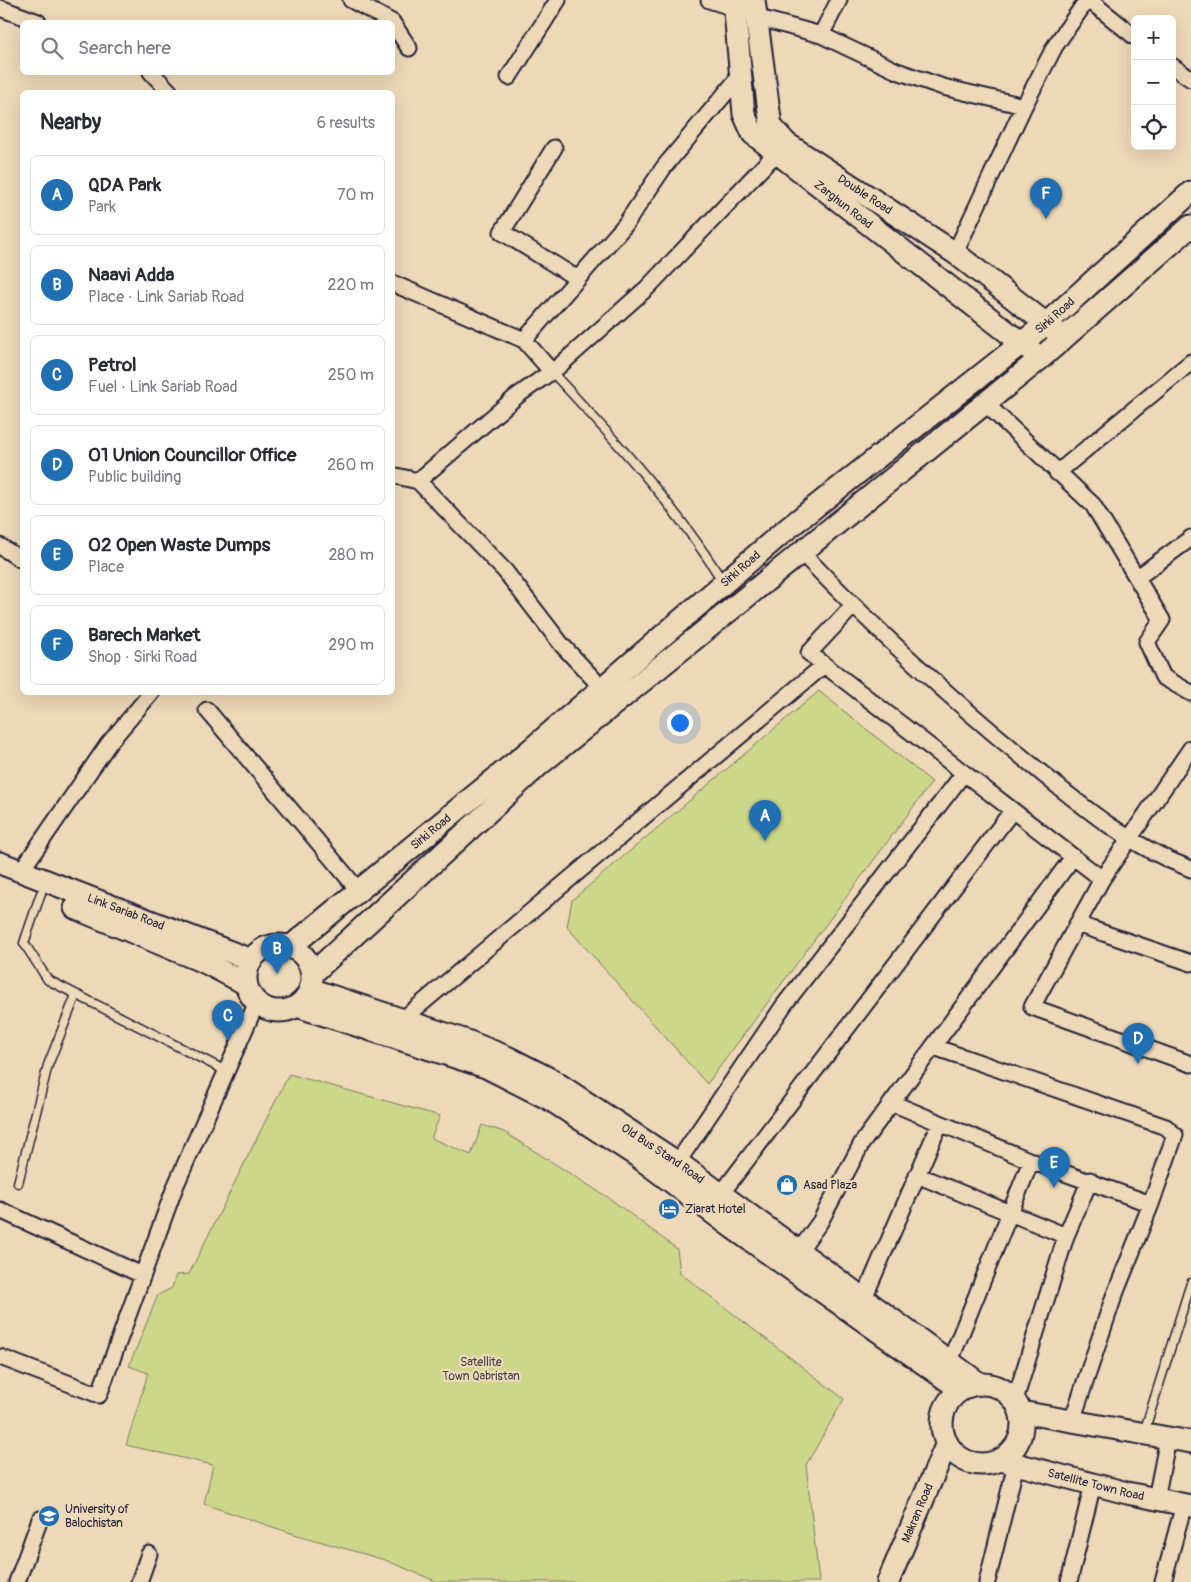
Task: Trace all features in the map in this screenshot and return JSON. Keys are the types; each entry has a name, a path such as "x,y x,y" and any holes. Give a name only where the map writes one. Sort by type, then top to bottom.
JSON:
{"main road":[{"name":"Zarghun Road","path":"734,4 744,114 753,134 781,148 1041,358"},
{"name":"Double Road","path":"755,9 771,126 781,148 955,252 1055,330"},
{"name":"Sirki Road","path":"311,981 539,765 1041,358 1055,330 1191,192"},
{"name":"Sirki Road","path":"290,947 602,688 782,532 1022,343 1055,330 1191,226"},
{"name":"Link Sariab Road","path":"0,863 251,960"},
{"name":"Link Sariab Road","path":"0,876 206,963 246,984"},
{"path":"268,947 290,947 305,957 311,981 305,998 297,1006 287,1010 276,1011 266,1008 257,1002 249,992 246,984 251,960 268,947"},
{"name":"Old Bus Stand Road","path":"311,981 402,1020 467,1041 507,1057 552,1080 721,1194 950,1361 971,1387"},
{"name":"Old Bus Stand Road","path":"297,1006 486,1067 549,1099 638,1156 733,1228 971,1387"},
{"path":"993,1386 1005,1391 1018,1406 1023,1426 1020,1439 1012,1451 1009,1462 977,1464 965,1460 954,1453 947,1443 943,1432 944,1414 952,1398 971,1387 993,1386"},
{"path":"1018,1406 1072,1421 1191,1442"},
{"name":"Makran Road","path":"888,1582 947,1443"},
{"name":"Satellite Town Road","path":"1009,1462 1093,1484 1187,1505"}],"street":[{"path":"351,0 388,20"},
{"path":"509,77 558,0"},
{"path":"709,0 734,4"},
{"path":"821,36 839,0"},
{"path":"955,252 1024,106 1055,46 1088,0 1131,34"},
{"path":"0,8 33,20"},
{"path":"755,9 897,70 943,87 1024,106"},
{"path":"395,27 409,48"},
{"path":"1176,69 1191,79"},
{"path":"154,75 168,90"},
{"path":"524,340 625,225 664,167 740,77"},
{"path":"554,148 502,232 578,279"},
{"path":"418,481 517,396 551,371 647,288 781,148"},
{"path":"395,284 524,340 551,371"},
{"path":"1058,473 1191,362"},
{"path":"986,404 1093,505 1162,620 1147,642 1163,677 1191,693"},
{"path":"395,476 418,481 505,571 562,645 602,688"},
{"path":"1138,578 1191,538"},
{"path":"0,546 20,559"},
{"path":"801,552 853,606 969,713 1100,821 1128,840 1190,866"},
{"path":"853,606 809,653 823,666 1102,879"},
{"path":"402,1020 823,666"},
{"path":"21,871 109,743 149,695"},
{"path":"207,710 359,891"},
{"path":"1191,748 1102,879 1032,1007 1191,1064"},
{"path":"677,1163 784,1005 964,773"},
{"path":"721,1194 1012,811"},
{"path":"799,1251 820,1222 862,1143 1072,857"},
{"path":"1077,924 1191,963"},
{"path":"0,1357 98,1395 175,1187 257,1002"},
{"path":"934,1047 1166,1127 1175,1135 1151,1204 1113,1299 1072,1421"},
{"path":"892,1103 1031,1160 1090,1180 1151,1204"},
{"path":"864,1298 940,1122"},
{"path":"950,1361 1031,1160"},
{"path":"918,1175 1066,1236"},
{"path":"1018,1406 1066,1236 1090,1180"},
{"path":"0,1210 142,1275"},
{"path":"1156,1499 1168,1438"},
{"path":"987,1582 1009,1462"},
{"path":"1069,1582 1093,1484"},
{"path":"1163,1582 1187,1505"},
{"path":"17,1582 40,1519"},
{"path":"140,1582 149,1554"}],"lane":[{"path":"551,371 636,462 702,548 724,583"},
{"path":"40,893 24,943 48,980 226,1071"},
{"path":"18,1183 48,1065 76,995"},
{"path":"1144,1434 1191,1283"}],"green space":[{"path":"819,691 932,782 707,1084 567,927 572,900"},
{"name":"Satellite Town Qabristan","path":"289,1074 440,1116 431,1138 471,1155 482,1125 504,1132 609,1198 677,1249 680,1273 844,1399 806,1465 819,1582 438,1582 385,1560 294,1534 204,1504 213,1465 126,1445 148,1373 129,1366 158,1295 172,1288 176,1275 189,1274"}],"place":[{"name":"Barech Market","path":"1046,219"},
{"name":"QDA Park","path":"765,841"},
{"name":"Naavi Adda","path":"277,974"},
{"name":"Petrol","path":"228,1041"},
{"name":"01 Union Councillor Office","path":"1138,1064"},
{"name":"Asad Plaza","path":"787,1185"},
{"name":"02 Open Waste Dumps","path":"1054,1188"},
{"name":"Ziarat Hotel","path":"669,1209"},
{"name":"University of Balochistan","path":"49,1516"}]}
